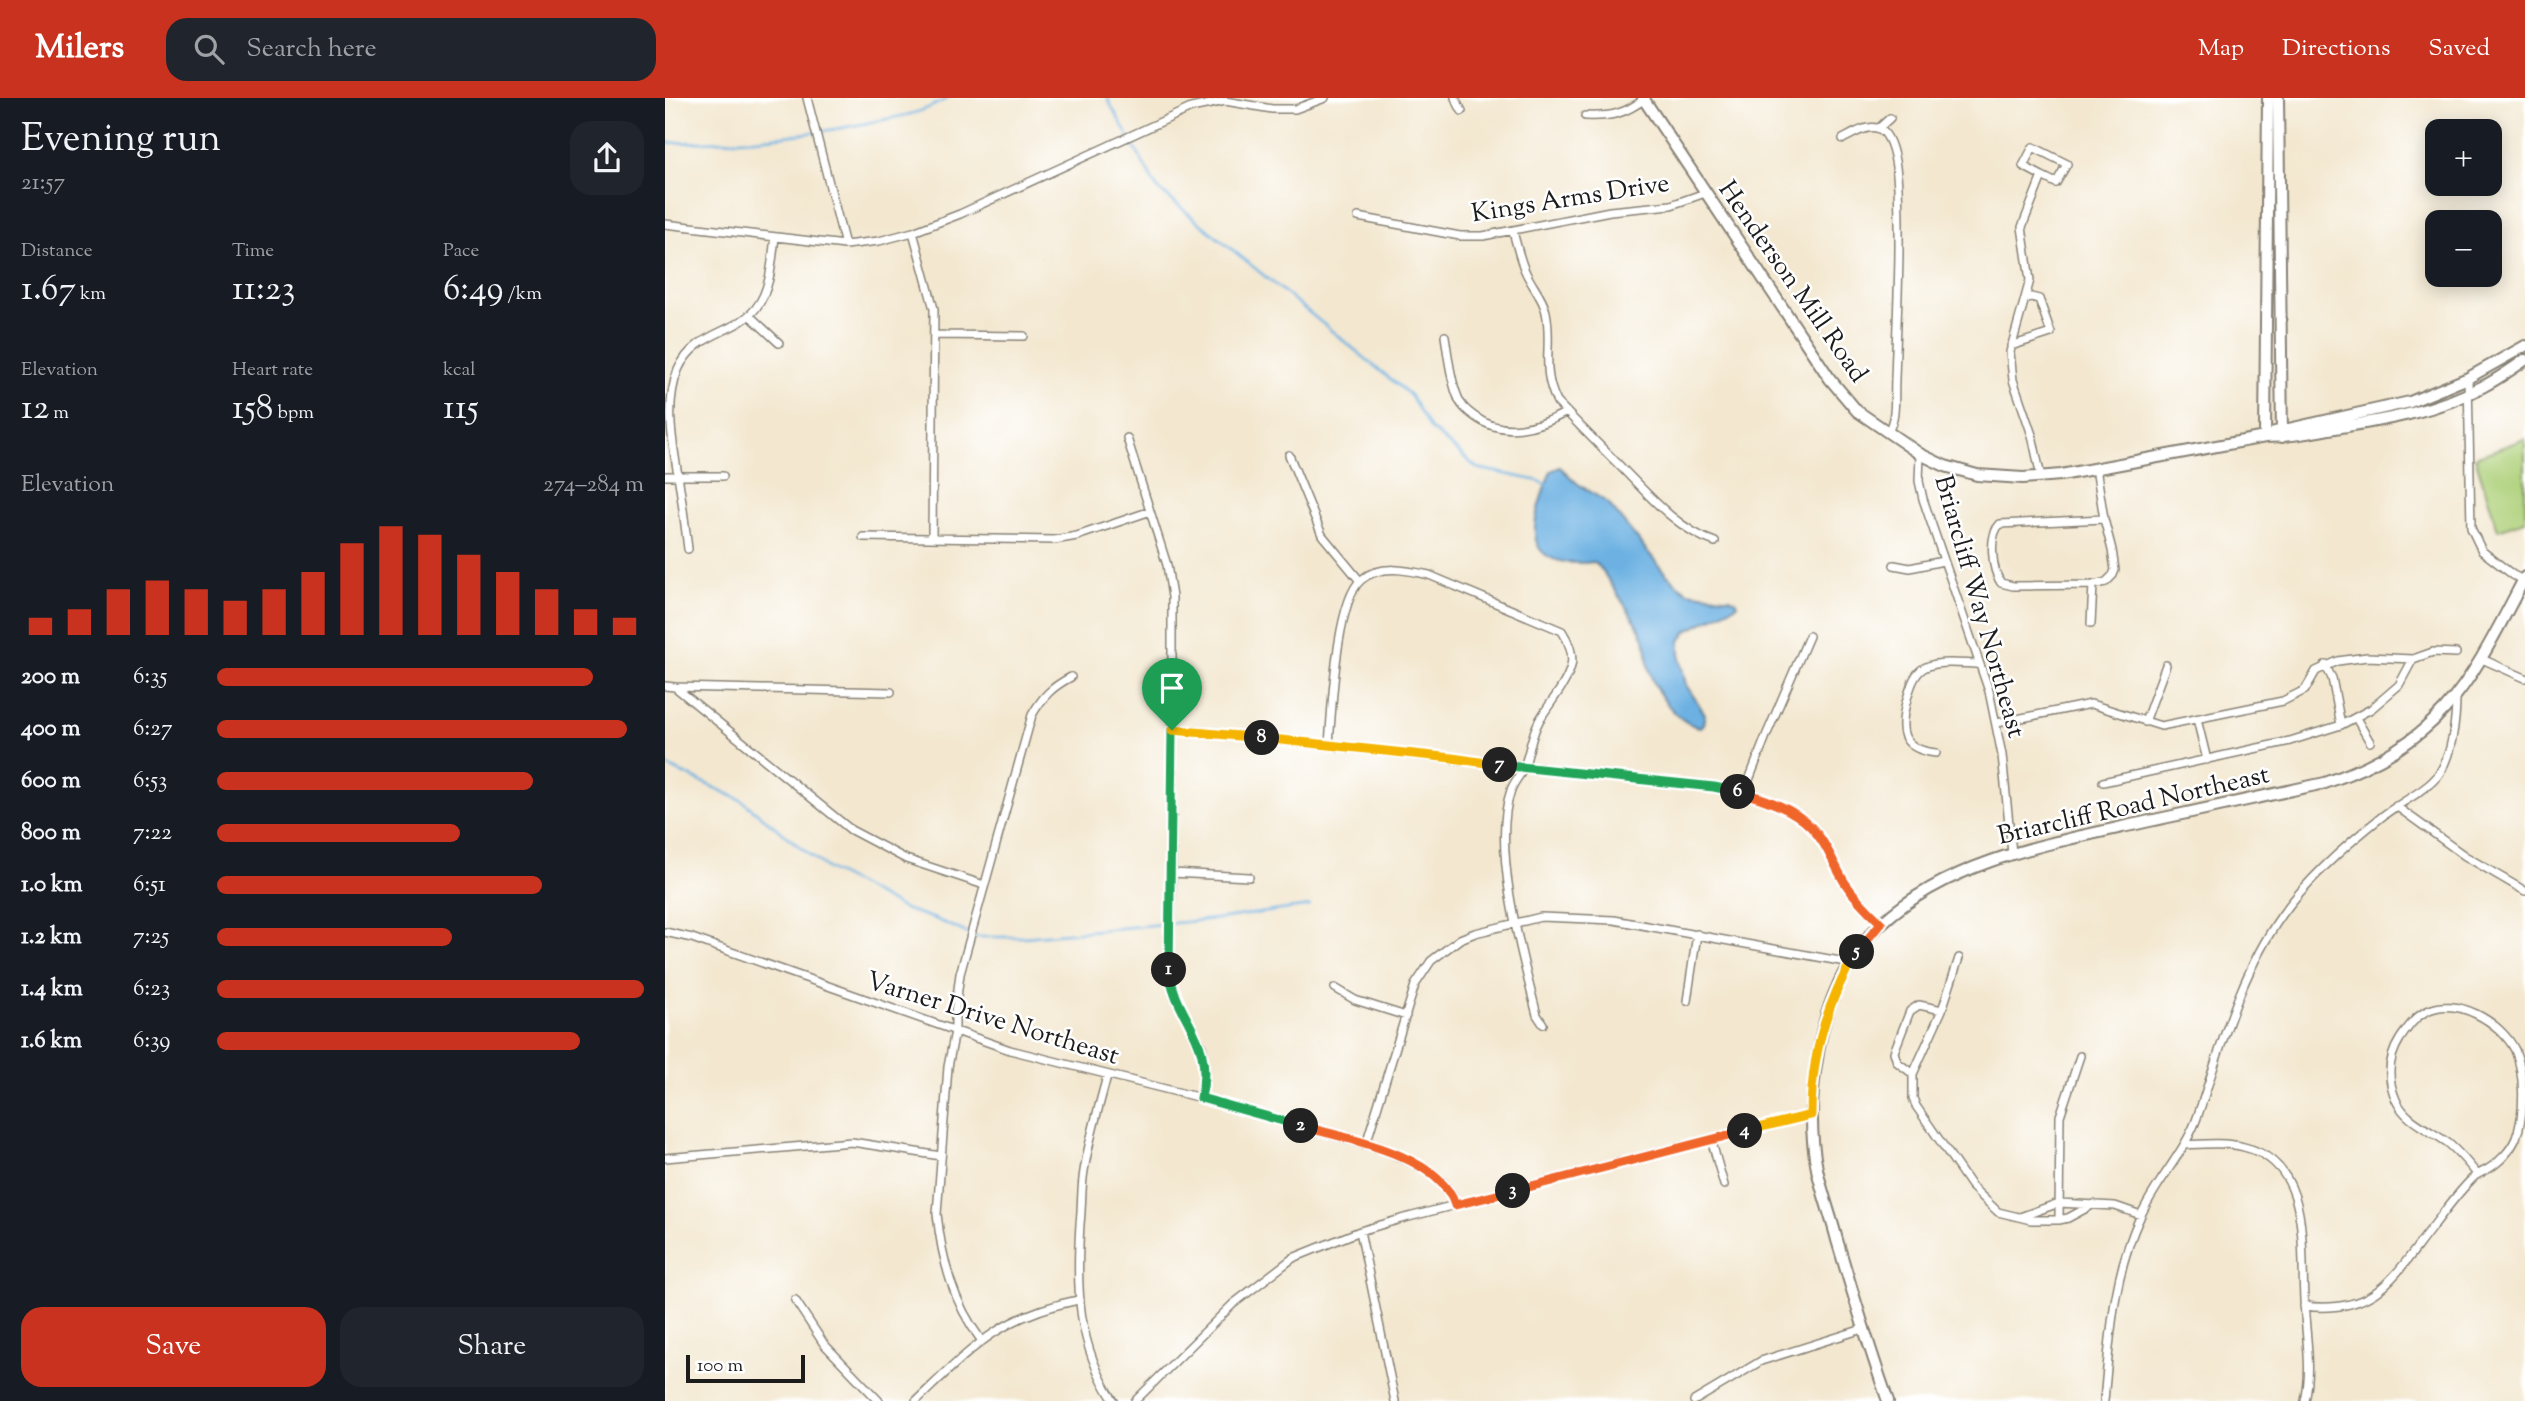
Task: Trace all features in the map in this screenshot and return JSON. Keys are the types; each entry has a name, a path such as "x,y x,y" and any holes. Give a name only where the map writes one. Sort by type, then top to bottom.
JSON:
{"street":[{"path":"807,98 845,245"},
{"path":"665,224 845,245 879,241 913,232 960,214 1191,108 1225,101 1272,109 1295,109 1325,98"},
{"path":"1454,98 1462,111"},
{"path":"2266,436 2268,98"},
{"path":"2278,98 2282,433"},
{"path":"1585,116 1627,112 1645,99"},
{"name":"Henderson Mill Road","path":"1645,99 1829,379 1857,411 1920,454 1945,467 1977,475 2041,477 2282,433 2410,402 2467,378 2525,346"},
{"path":"1879,128 1890,118"},
{"path":"1843,139 1869,127 1879,128 1886,134 1894,154 1898,185 1898,348 1895,408 1892,426 1888,432"},
{"path":"2033,148 2067,164 2056,183 2042,176 2023,166 2033,148"},
{"path":"2041,477 2032,435 2010,365 2011,346 2030,280 2022,227 2042,176"},
{"name":"Kings Arms Drive","path":"1359,217 1460,236 1483,236 1610,211 1671,205 1705,194"},
{"path":"913,232 932,295 936,335 932,538"},
{"path":"1513,232 1525,272 1545,308 1548,327 1546,367 1549,385 1557,402 1649,495 1684,526 1715,542"},
{"path":"688,549 670,430 671,401 678,371 695,347 749,315 756,308 767,287 775,237"},
{"path":"2011,346 2051,333 2039,299 2025,299"},
{"path":"749,315 779,343"},
{"path":"936,335 1024,337"},
{"path":"1445,336 1457,397 1465,409 1479,420 1494,428 1514,430 1547,423 1567,412"},
{"name":"Henderson Mill Road","path":"2282,433 2377,421 2440,405 2484,386 2525,360"},
{"path":"2467,378 2471,528 2482,551 2513,575 2524,579"},
{"path":"1127,438 1148,512 1167,565 1172,597 1169,971 1176,998 1202,1047 1205,1071 1201,1098"},
{"name":"Briarcliff Way Northeast","path":"1920,454 1919,481 1997,723 2012,853"},
{"path":"1289,455 1322,535 1360,580"},
{"path":"2096,468 2115,570 2106,582 2093,585 2013,586 2001,583 1994,570 1995,529 2000,524 2104,519"},
{"path":"665,476 723,476"},
{"path":"863,537 1054,540 1077,536 1148,512"},
{"path":"1986,526 1995,529"},
{"path":"1894,565 1910,568 1943,561"},
{"path":"1329,744 1341,626 1350,597 1360,580 1372,574 1406,569 1429,575 1562,631 1568,639 1571,666 1539,720 1529,743 1523,769 1511,790 1504,834 1515,924 1537,1015 1543,1024"},
{"name":"Briarcliff Road Northeast","path":"1888,1401 1863,1329 1817,1168 1811,1115 1811,1091 1828,1012 1861,946 1881,923 1907,903 1981,864 2012,853 2325,782 2384,758 2430,726 2456,698 2482,660 2524,579"},
{"path":"2091,623 2093,585"},
{"path":"1744,793 1809,636"},
{"path":"1997,723 2091,704 2161,726 2291,697 2305,690 2314,667 2367,657 2413,659 2433,652 2456,653"},
{"path":"2103,782 2306,737 2341,725 2371,709 2399,685 2413,659"},
{"path":"2482,660 2525,678"},
{"path":"1936,753 1915,747 1902,733 1901,721 1919,668 1933,664 1979,664"},
{"path":"2145,723 2166,665"},
{"path":"2325,665 2333,678 2341,725"},
{"path":"981,1340 961,1311 952,1291 940,1248 937,1214 948,1068 955,1031 954,1012 960,974 1032,715 1052,687 1071,677"},
{"path":"665,686 891,692"},
{"path":"675,687 851,830 906,859 984,885"},
{"path":"2104,1401 2116,1289 2129,1243 2141,1215 2198,1117 2221,1042 2239,997 2275,925 2303,888 2355,839 2435,779 2441,770 2456,716 2456,698"},
{"path":"2356,718 2370,742"},
{"path":"2197,719 2207,760"},
{"path":"1172,730 1329,744 1523,769 1714,787 1744,793 1789,810 1809,824 1847,886 1881,923"},
{"path":"2396,806 2465,856 2525,891"},
{"path":"1171,873 1249,877"},
{"path":"1366,1144 1415,985 1431,961 1460,939 1475,933 1541,917 1614,920 1851,963"},
{"name":"Varner Drive Northeast","path":"665,932 692,938 1010,1050 1201,1098 1366,1144 1425,1169 1443,1182 1455,1205"},
{"path":"1687,1001 1697,934"},
{"path":"1959,958 1942,1010 1913,1074 1913,1098 1916,1106 1971,1186 1998,1212 2031,1220 2059,1220 2069,1219 2094,1205"},
{"path":"1335,988 1355,1000 1406,1016"},
{"path":"1913,1074 1897,1062 1894,1052 1910,1011 1919,1005 1942,1010"},
{"path":"2304,1306 2343,1305 2363,1301 2378,1292 2396,1276 2417,1246 2477,1174 2491,1167 2508,1152 2516,1140 2523,1111 2521,1068 2508,1038 2495,1026 2464,1010 2438,1008 2417,1018 2397,1045 2392,1059 2391,1085 2403,1112 2414,1123 2448,1143 2477,1174"},
{"path":"2059,1220 2060,1116 2080,1056"},
{"path":"1107,1076 1084,1171 1079,1300 1081,1323 1088,1348 1114,1401"},
{"path":"1135,1401 1233,1304 1293,1258 1360,1231 1811,1115"},
{"path":"1711,1139 1724,1185"},
{"path":"665,1158 852,1142 941,1156"},
{"path":"2184,1144 2244,1147 2271,1160 2286,1175 2297,1200 2309,1367 2305,1401"},
{"path":"2020,1217 2059,1203 2115,1206 2141,1215"},
{"path":"1360,1231 1395,1401"},
{"path":"795,1300 824,1344 879,1401"},
{"path":"916,1401 981,1340 1013,1320 1037,1309 1079,1300"},
{"path":"1693,1401 1761,1362 1863,1329"}],"green space":[{"path":"2525,439 2525,521 2498,530 2475,457"}],"water":[{"path":"1560,467 1578,484 1608,503 1678,585 1688,592 1736,601 1737,605 1687,631 1680,641 1680,659 1686,685 1705,714 1700,727 1676,714 1657,689 1650,673 1643,636 1602,570 1594,562 1569,563 1552,559 1541,551 1536,539 1535,525 1538,509 1551,471"}],"waterway":[{"path":"665,143 744,140 821,131 911,114 948,98"},
{"path":"1107,98 1157,188 1410,395 1430,428 1477,468 1539,481 1546,485"},
{"path":"665,765 741,800 828,869 904,909 976,937 1024,937 1217,919 1310,906"}],"route":[{"path":"1172,730 1329,744 1523,769 1714,787 1744,793 1789,810 1816,832 1847,886 1881,923 1861,946 1840,982 1828,1012 1811,1091 1811,1115 1455,1205 1443,1182 1425,1169 1382,1149 1201,1098 1205,1071 1202,1047 1176,998 1169,971 1172,730"}]}
